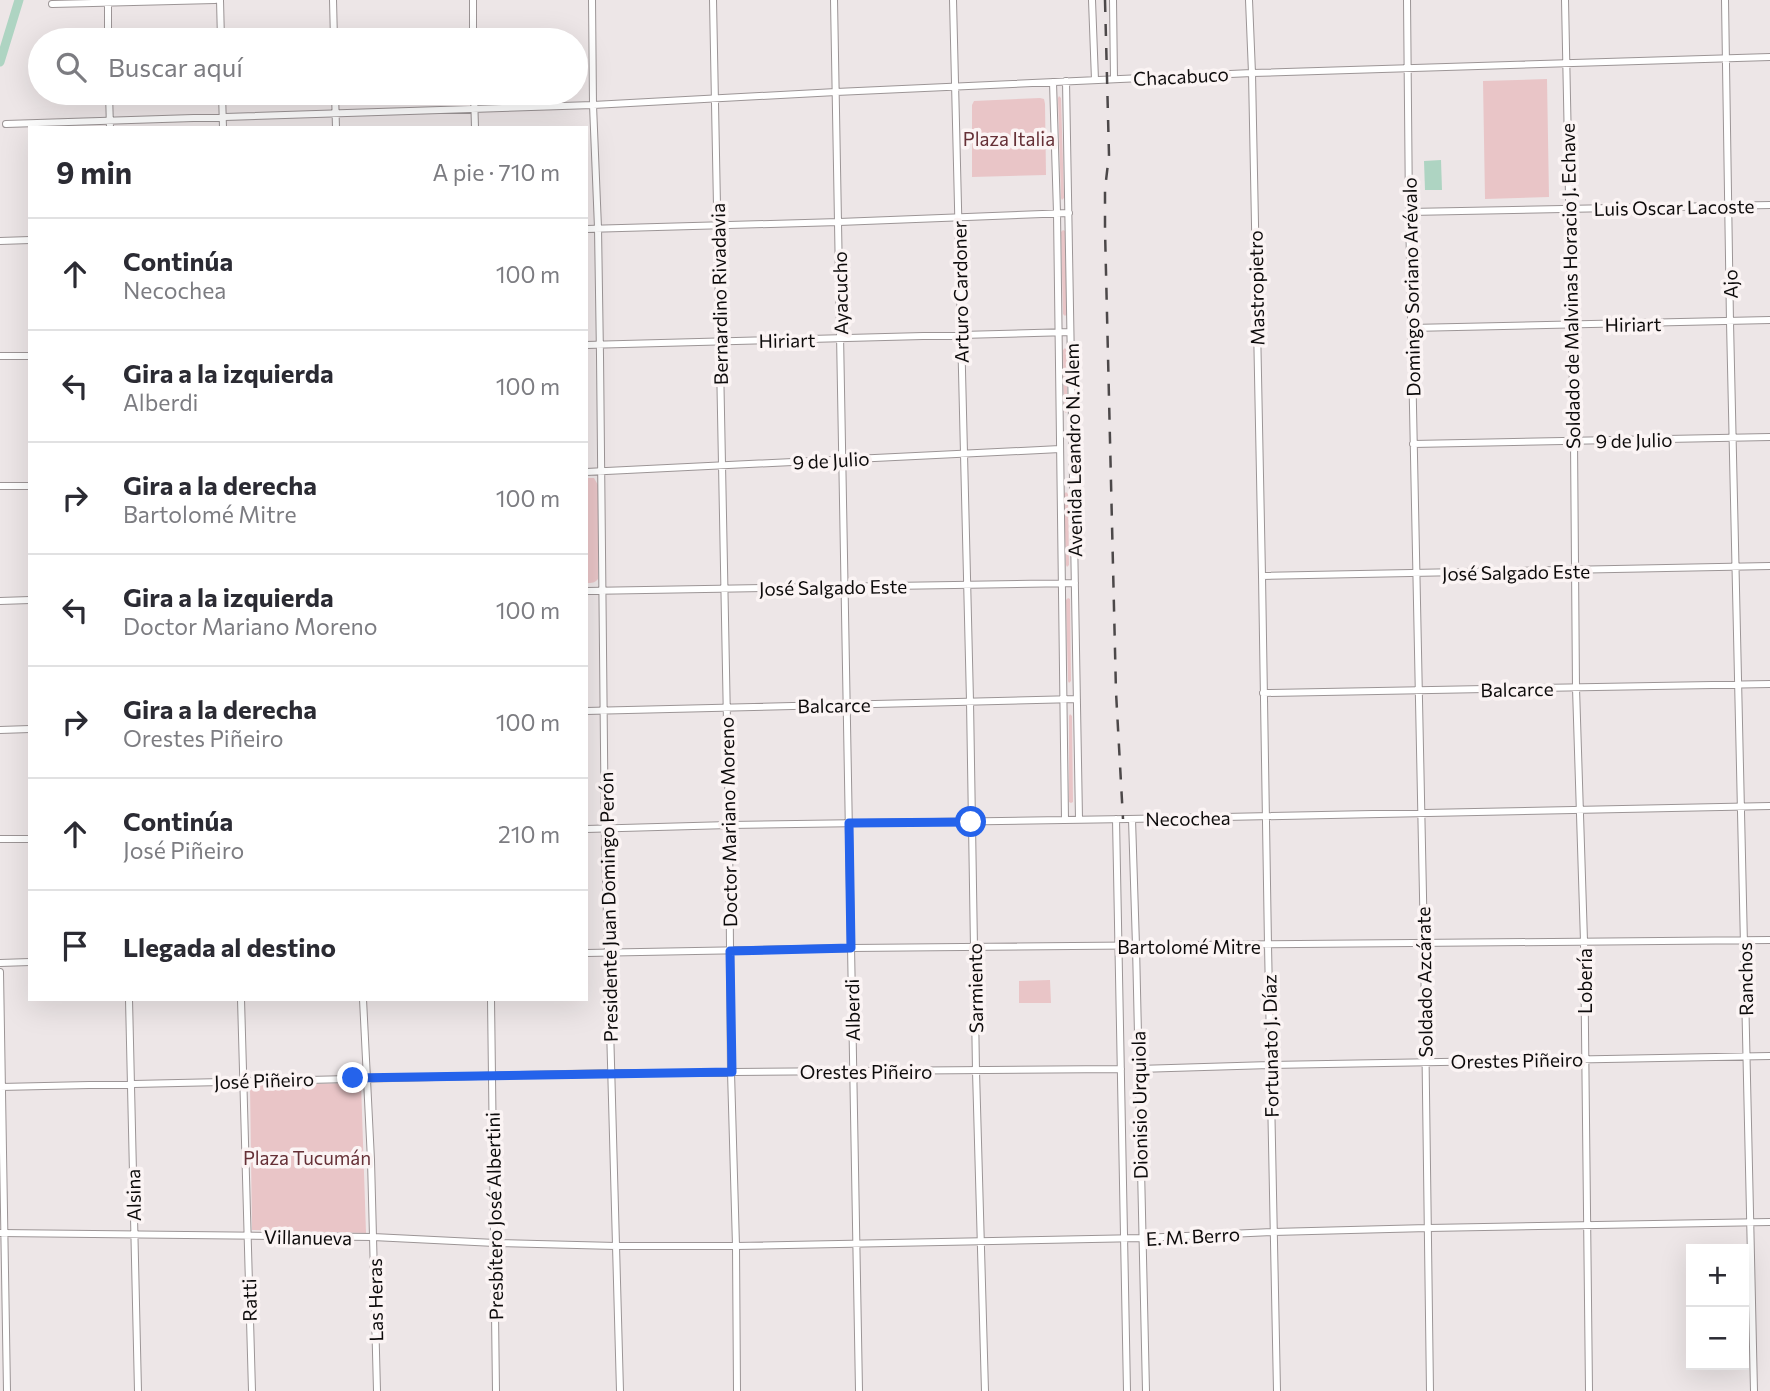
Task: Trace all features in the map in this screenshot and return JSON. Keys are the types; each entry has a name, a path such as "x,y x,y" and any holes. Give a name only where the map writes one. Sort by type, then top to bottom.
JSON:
{"street":[{"path":"52,4 215,0"},
{"path":"220,0 221,28"},
{"path":"333,0 334,28"},
{"path":"473,0 473,28"},
{"name":"Presidente Juan Domingo Perón","path":"592,0 602,472 605,829 620,1391"},
{"name":"Bernardino Rivadavia","path":"713,0 724,588"},
{"name":"Ayacucho","path":"834,0 845,586"},
{"name":"Arturo Cardoner","path":"953,0 967,585"},
{"path":"1092,0 1094,80"},
{"path":"1113,0 1115,79"},
{"name":"Mastropietro","path":"1249,0 1262,576"},
{"name":"Domingo Soriano Arévalo","path":"1407,0 1417,574"},
{"name":"Soldado de Malvinas Horacio J. Echave","path":"1565,0 1575,571"},
{"name":"Ajo","path":"1725,0 1737,567"},
{"path":"108,2 108,28"},
{"name":"Chacabuco","path":"6,124 110,125 223,117 593,105 1252,73 1770,57"},
{"name":"Avenida Leandro N. Alem","path":"1066,81 1079,819"},
{"name":"Avenida Leandro N. Alem","path":"1053,82 1065,820"},
{"path":"109,105 110,125"},
{"path":"222,105 223,126"},
{"path":"336,105 336,126"},
{"path":"474,105 475,126"},
{"name":"Luis Oscar Lacoste","path":"1409,212 1770,205"},
{"path":"588,229 1069,213"},
{"path":"0,241 28,240"},
{"name":"Hiriart","path":"1411,328 1770,320"},
{"name":"Hiriart","path":"588,345 1070,332"},
{"path":"0,356 28,356"},
{"path":"1059,420 1072,420"},
{"name":"9 de Julio","path":"1413,444 1770,437"},
{"name":"9 de Julio","path":"588,472 1060,449"},
{"path":"1060,481 1073,481"},
{"path":"0,486 28,486"},
{"name":"José Salgado Este","path":"1262,576 1770,566"},
{"name":"Ranchos","path":"1737,567 1754,1391"},
{"name":"Lobería","path":"1575,571 1584,941 1589,1391"},
{"name":"Soldado Azcárate","path":"1417,574 1430,1391"},
{"name":"Fortunato J. Díaz","path":"1262,576 1278,1391"},
{"name":"José Salgado Este","path":"588,590 1075,583"},
{"name":"Sarmiento","path":"967,585 985,1391"},
{"name":"Alberdi","path":"845,586 859,1391"},
{"name":"Doctor Mariano Moreno","path":"724,588 737,1391"},
{"path":"0,601 28,600"},
{"name":"Balcarce","path":"1263,693 1770,684"},
{"name":"Balcarce","path":"588,711 1077,699"},
{"path":"0,730 28,729"},
{"name":"Necochea","path":"588,829 1770,806"},
{"name":"Dionisio Urquiola","path":"1116,819 1127,1391"},
{"name":"Dionisio Urquiola","path":"1132,819 1146,1391"},
{"path":"0,839 28,839"},
{"name":"Bartolomé Mitre","path":"588,953 851,948 1770,940"},
{"path":"0,963 28,962"},
{"path":"0,972 2,1233 8,1391"},
{"name":"Alsina","path":"128,1001 138,1391"},
{"name":"Ratti","path":"241,1001 252,1391"},
{"name":"Las Heras","path":"363,1001 377,1391"},
{"name":"Presbítero José Albertini","path":"491,1001 496,1391"},
{"name":"Orestes Piñeiro","path":"1138,1069 1770,1056"},
{"name":"Orestes Piñeiro","path":"611,1073 1121,1069"},
{"name":"José Piñeiro","path":"1,1087 611,1073"},
{"name":"E. M. Berro","path":"616,1246 856,1244 1428,1228 1770,1222"},
{"name":"Villanueva","path":"2,1233 373,1237 616,1246"}],"green space":[{"path":"1547,79 1549,197 1485,199 1483,81"},
{"path":"1059,96 1064,198 1062,200 1058,98"},
{"name":"Plaza Italia","path":"1044,99 1045,104 1046,175 972,177 974,101"},
{"path":"1063,230 1067,314 1065,316 1061,232"},
{"path":"1063,350 1067,350 1066,413"},
{"path":"588,478 594,478 598,485 598,579 588,583"},
{"path":"1066,492 1069,565 1067,567 1064,494"},
{"path":"1068,598 1071,681 1069,683 1066,600"},
{"path":"1070,714 1073,802 1071,803 1069,802"},
{"path":"1050,980 1051,1003 1019,1003 1019,981"},
{"name":"Plaza Tucumán","path":"361,1083 366,1233 252,1230 250,1085"}],"shaded area":[{"path":"1441,160 1442,190 1425,190 1424,161"}],"waterway":[{"path":"0,62 19,0"}],"railway":[{"path":"1105,0 1109,155 1105,189 1105,230 1116,692 1123,819"}],"route":[{"path":"353,1078 732,1072 730,951 851,948 849,823 971,822"}]}
